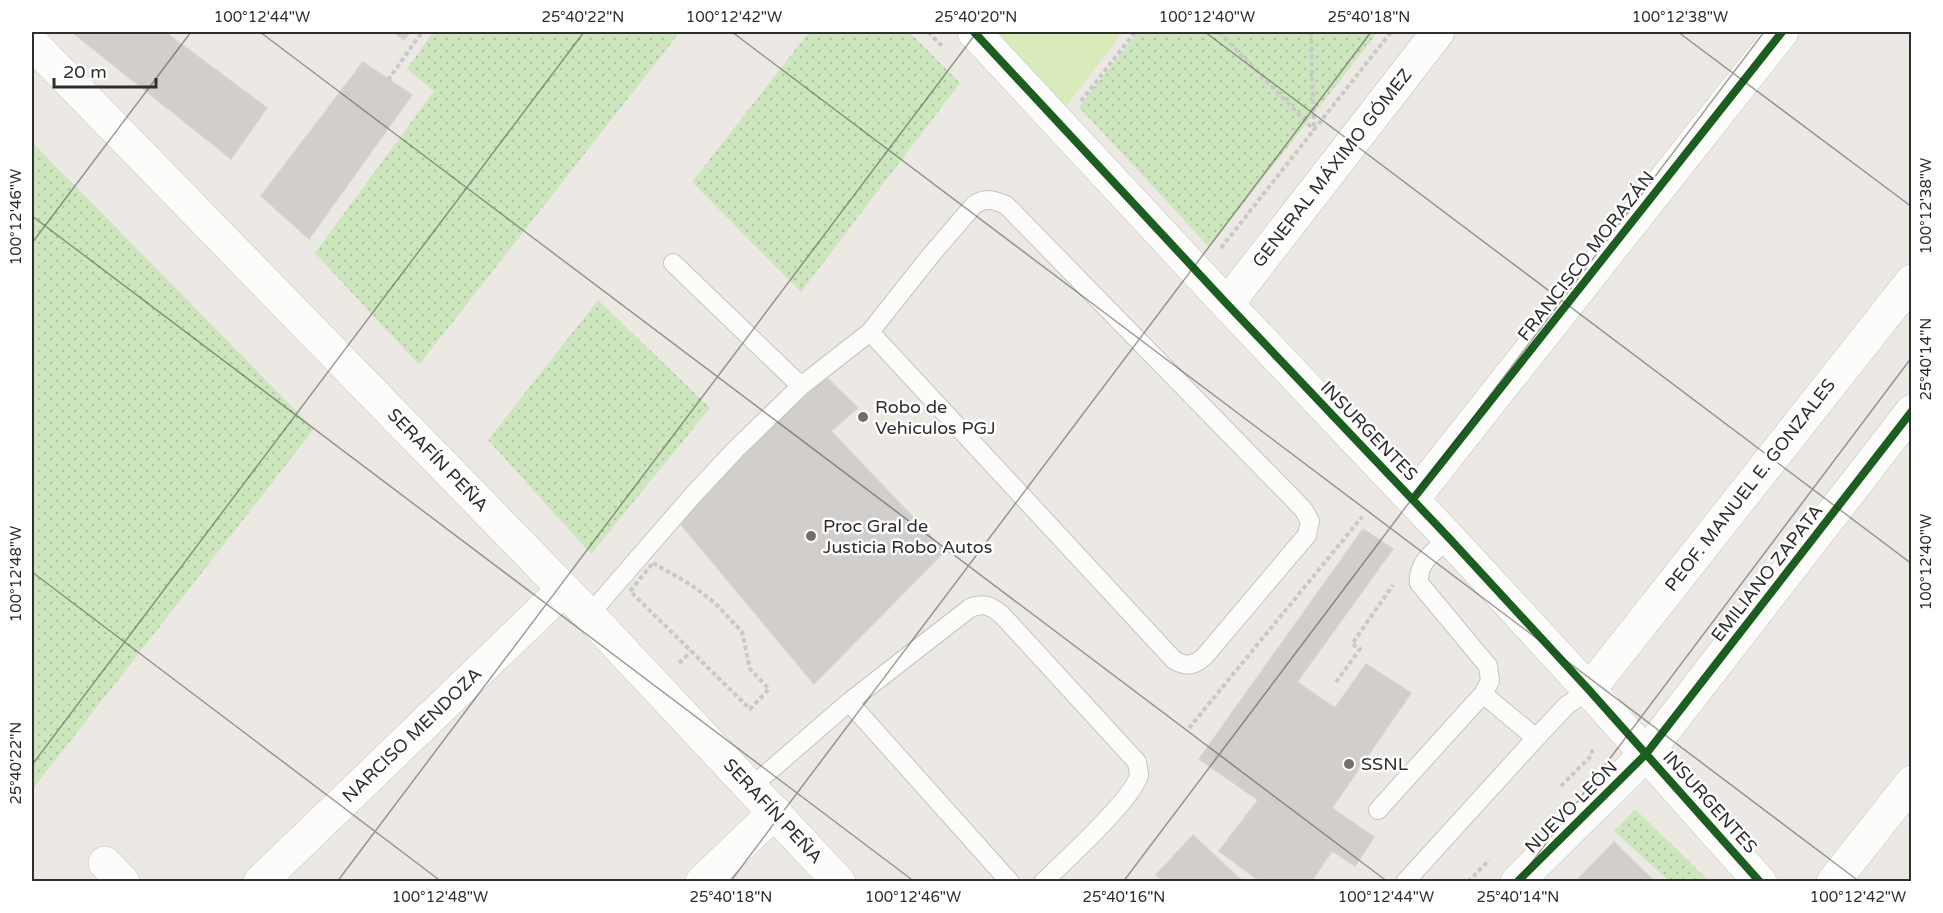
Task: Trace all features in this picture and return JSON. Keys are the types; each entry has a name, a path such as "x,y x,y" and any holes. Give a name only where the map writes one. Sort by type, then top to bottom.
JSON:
{"street":[{"name":"INSURGENTES","path":"974,32 1227,304 1413,499 1439,547 1578,697 1646,754 1760,882"},
{"name":"GENERAL MÁXIMO GÓMEZ","path":"1227,304 1438,32"},
{"name":"FRANCISCO MORAZÁN","path":"1413,499 1782,32"},
{"name":"SERAFÍN PEÑA","path":"32,43 564,589 839,882"},
{"name":"PEOF. MANUEL E. GONZALES","path":"1578,697 1911,281"},
{"name":"EMILIANO ZAPATA","path":"1646,754 1911,411"},
{"name":"NARCISO MENDOZA","path":"260,882 564,589"},
{"name":"NUEVO LEÓN","path":"1517,882 1646,754"},
{"path":"1833,882 1911,782"},
{"path":"702,882 775,812"}],"lane":[{"path":"589,615 693,495 801,386 870,333 931,255 974,205 989,199 1006,205 1303,509 1310,520 1307,535 1204,657 1187,666 1180,664 870,333"},
{"path":"674,263 801,386"},
{"path":"1378,810 1483,694 1490,681 1488,666 1419,584 1418,575 1422,566 1439,547"},
{"path":"751,787 849,702 970,608 985,604 1001,614 1137,762 1139,774 1132,789 1122,802 1090,837 1043,882"},
{"path":"1483,694 1536,738"},
{"path":"1405,882 1536,738 1578,697"},
{"path":"849,702 1010,882"}],"path":[{"path":"388,80 422,32"},
{"path":"928,32 944,49"},
{"path":"1077,106 1135,32"},
{"path":"1220,32 1314,130"},
{"path":"1311,32 1314,130"},
{"path":"1216,255 1391,32"},
{"path":"1189,728 1362,517"},
{"path":"1336,682 1360,650 1352,644 1420,548 1439,547"},
{"path":"653,563 690,584 715,603 742,632 750,669 769,689 750,709 692,651 630,591 653,563"},
{"path":"677,665 692,651"},
{"path":"1559,789 1592,755 1592,736 1578,697"},
{"path":"1468,882 1493,856"}],"green space":[{"path":"433,32 680,32 419,365 315,253 434,91 407,69"},
{"path":"809,32 909,32 960,83 801,292 692,182"},
{"path":"992,32 1123,32 1064,109"},
{"path":"1138,32 1378,32 1209,247 1079,107"},
{"path":"32,142 314,429 32,790"},
{"path":"598,300 710,408 591,554 488,440"},
{"path":"1635,809 1709,881 1669,881 1614,831"}],"building":[{"path":"72,32 165,32 267,108 231,159"},
{"path":"393,32 410,32 404,40"},
{"path":"363,62 412,95 309,239 261,196"},
{"name":"Proc Gral de Justicia Robo Autos","path":"822,373 858,408 831,431 945,551 814,684 678,521"},
{"path":"1363,529 1393,549 1297,682 1335,708 1366,664 1411,693 1332,808 1374,837 1355,866 1332,851 1311,882 1261,882 1219,851 1258,800 1199,759"},
{"path":"1193,835 1243,882 1163,882 1156,875"},
{"path":"1614,842 1655,882 1575,882"}],"cycle path":[{"path":"974,32 1449,538 1589,690 1760,882"},
{"path":"1413,499 1782,32"},
{"path":"1517,882 1646,754 1912,411"}],"place":[{"name":"Robo de Vehiculos PGJ","path":"863,417"},
{"name":"Proc Gral de Justicia Robo Autos","path":"811,536"},
{"name":"SSNL","path":"1349,764"}]}
